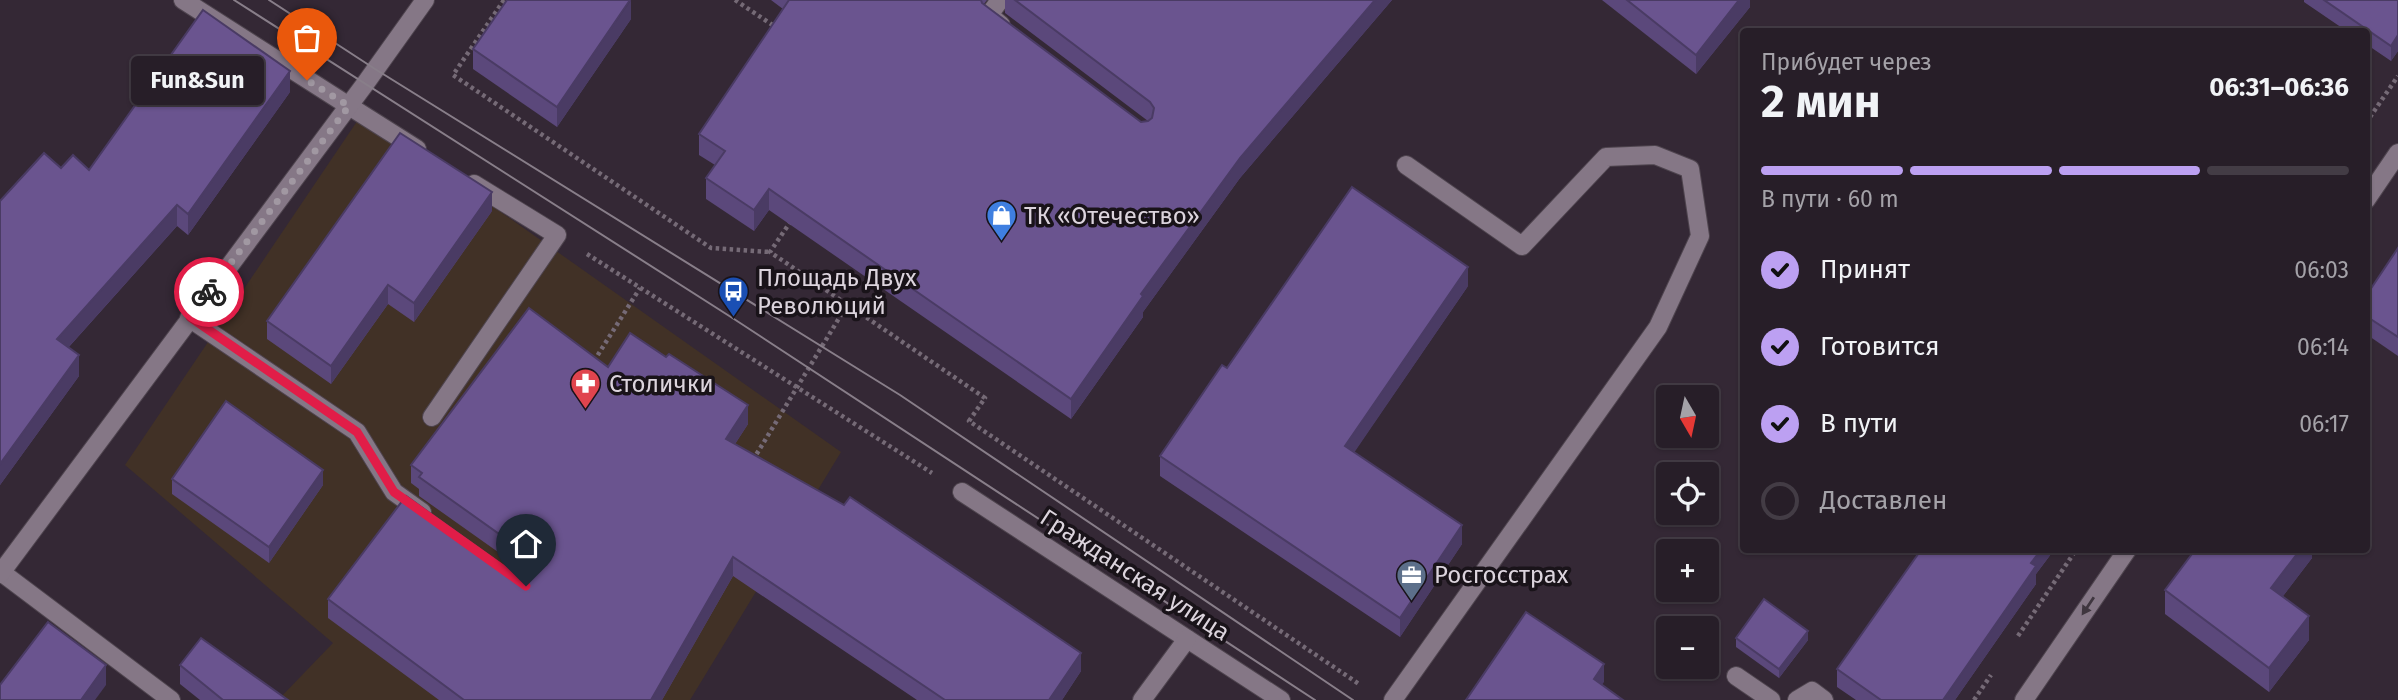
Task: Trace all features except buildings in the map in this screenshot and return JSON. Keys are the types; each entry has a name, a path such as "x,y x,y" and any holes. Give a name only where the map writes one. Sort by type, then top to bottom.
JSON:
{"street":[{"path":"183,0 431,157"},
{"path":"171,700 1,573 425,0"},
{"path":"1000,0 989,15 1011,32"},
{"path":"2370,194 2398,153"},
{"path":"1392,700 1658,327 1700,236 1690,169 1656,155 1606,157 1522,246 1406,165"},
{"path":"432,417 557,235 454,171"},
{"path":"190,317 357,432 394,492 438,523"},
{"name":"Гражданская улица","path":"962,492 1281,700"},
{"path":"2024,700 2125,553"},
{"path":"1142,700 1187,639"},
{"path":"1736,676 1771,700"},
{"path":"1797,700 1812,691 1824,700"}],"path":[{"path":"504,0 453,75 710,248 770,252 985,398 969,421 1360,684"},
{"path":"735,0 779,30"},
{"path":"2370,117 2398,76"},
{"path":"770,252 793,219"},
{"path":"557,235 962,492"},
{"path":"593,362 640,288"},
{"path":"747,471 847,305"},
{"path":"2014,642 2074,553"},
{"path":"1974,700 1998,665"}],"shaded area":[{"path":"362,114 841,452 690,700 278,700 333,643 125,465"}],"tram line":[{"path":"234,0 734,319 1315,700"},
{"path":"269,0 375,69 900,395 1353,700"}],"way so far":[{"path":"209,292 349,106 307,80"}],"place":[{"name":"Fun&Sun","path":"307,80"},
{"name":"ТК «Отечество»","path":"1001,243"},
{"name":"Площадь Двух Революций","path":"734,319"},
{"name":"Столички","path":"586,411"},
{"name":"Росгосстрах","path":"1411,602"}],"route":[{"path":"209,292 190,317 357,432 394,492 526,586"}]}
